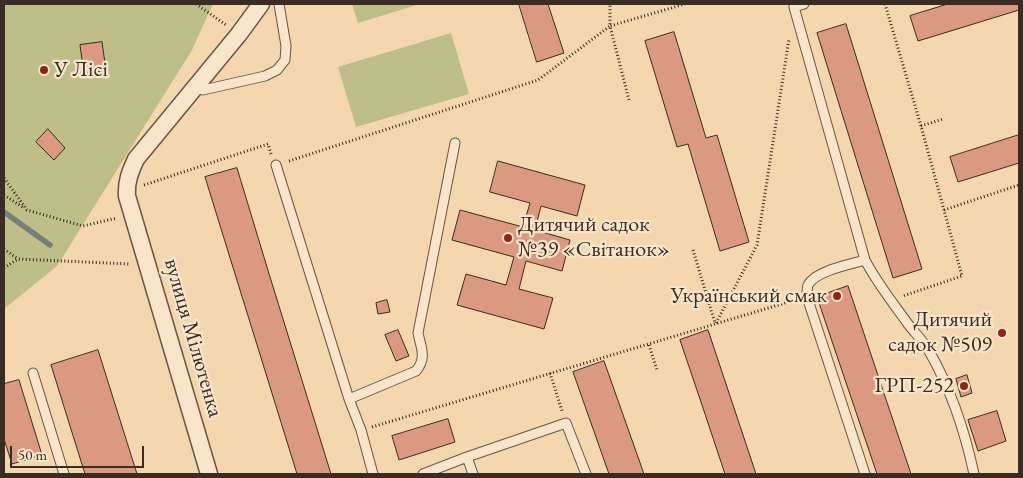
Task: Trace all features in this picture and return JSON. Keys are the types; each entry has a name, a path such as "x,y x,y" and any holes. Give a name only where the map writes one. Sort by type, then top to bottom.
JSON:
{"street":[{"path":"127,191 130,171 136,159 239,34 261,4"},
{"name":"вулиця Мілютенка","path":"127,191 132,214 209,474"}],"lane":[{"path":"196,86 203,90 264,76 277,70 284,60 286,46 279,4"},
{"path":"804,4 794,7 865,260 874,278 929,350 947,389 964,434 974,474"},
{"path":"349,399 416,371 422,363 418,333 455,143"},
{"path":"276,165 349,399 361,430 373,474"},
{"path":"865,260 820,274 812,279 808,286 807,297 866,474"},
{"path":"34,374 64,474"},
{"path":"423,474 466,456 566,423 586,474"},
{"path":"466,456 472,474"}],"path":[{"path":"196,4 239,34"},
{"path":"610,4 610,26 629,100"},
{"path":"127,191 268,144 276,165 538,80 610,26 685,4"},
{"path":"885,4 962,276 891,301"},
{"path":"715,323 757,245 790,36"},
{"path":"921,126 943,119"},
{"path":"4,178 27,210"},
{"path":"944,210 1019,185"},
{"path":"4,195 27,210 83,226 132,214"},
{"path":"4,249 18,259 148,265"},
{"path":"693,250 715,323"},
{"path":"4,268 18,259"},
{"path":"361,430 807,297"},
{"path":"649,345 657,370"},
{"path":"550,373 566,423"}],"green space":[{"path":"4,4 213,4 192,50 57,266 4,309"},
{"path":"352,4 420,4 358,23"},
{"path":"451,33 469,94 356,127 338,67"}],"building":[{"path":"519,4 548,4 564,53 537,62"},
{"path":"948,4 1019,4 1019,10 918,41 910,16"},
{"path":"846,24 922,269 893,278 817,33"},
{"path":"674,32 706,138 717,135 749,242 720,251 688,144 677,147 645,41"},
{"path":"102,42 106,70 84,74 80,45"},
{"path":"48,129 65,148 54,160 36,142"},
{"path":"1019,135 1019,163 958,182 950,157"},
{"path":"498,161 585,185 577,216 541,206 535,230 570,240 562,271 526,261 519,289 553,298 544,329 457,305 466,274 506,285 514,257 452,240 460,210 523,227 530,203 490,192"},
{"path":"237,168 331,474 297,474 205,177"},
{"path":"848,286 911,474 877,474 817,297"},
{"path":"387,300 390,312 378,314 376,303"},
{"path":"398,330 409,356 396,361 385,335"},
{"path":"708,330 756,474 725,474 680,340"},
{"path":"98,350 137,474 85,474 51,365"},
{"path":"604,361 644,474 609,474 573,372"},
{"name":"ГРП-252","path":"967,375 972,393 961,397 956,379"},
{"path":"19,380 42,455 12,464 4,439 4,384"},
{"path":"997,411 1006,441 978,451 968,420"},
{"path":"448,419 455,442 399,460 392,436"}],"waterway":[{"path":"4,212 50,245"}],"place":[{"name":"У Лісі","path":"44,70"},
{"name":"Дитячий садок №39 «Світанок»","path":"508,238"},
{"name":"Український смак","path":"837,296"},
{"name":"Дитячий садок №509","path":"1002,333"},
{"name":"ГРП-252","path":"964,386"}]}
